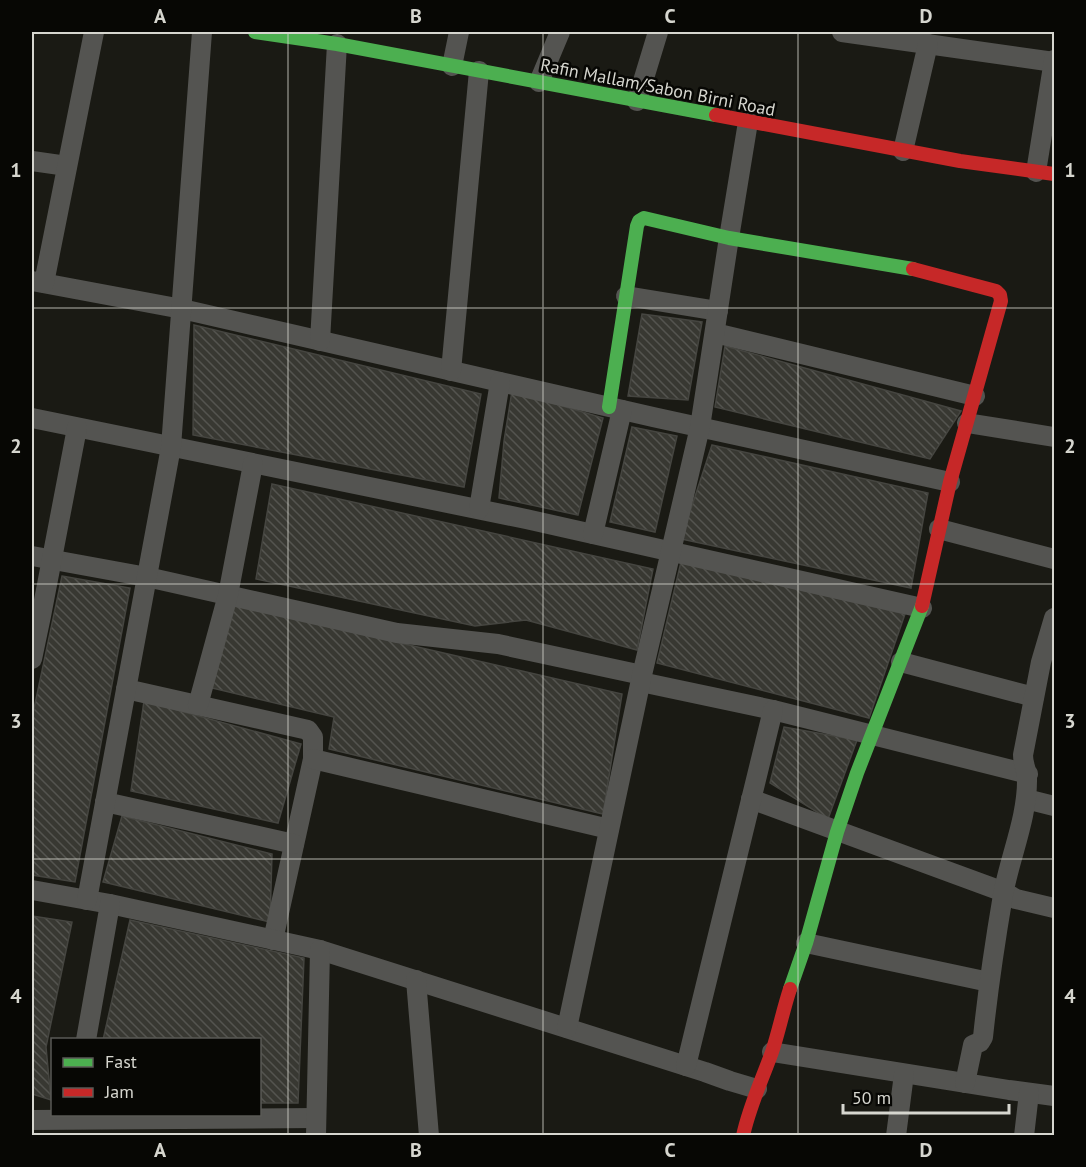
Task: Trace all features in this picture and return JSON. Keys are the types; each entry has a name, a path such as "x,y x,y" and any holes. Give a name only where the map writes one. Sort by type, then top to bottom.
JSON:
{"street":[{"path":"94,32 67,166 38,282 182,309 950,482"},
{"path":"87,900 171,447 202,32"},
{"name":"Rafin Mallam/Sabon Birni Road","path":"255,32 329,39 452,66 903,151 1046,173"},
{"path":"452,66 459,32"},
{"path":"539,82 560,32"},
{"path":"637,101 658,32"},
{"path":"842,32 1054,61 1046,173"},
{"path":"320,341 329,39"},
{"path":"903,151 928,44"},
{"path":"451,371 479,71"},
{"path":"567,1028 641,678 700,427 748,122"},
{"path":"32,161 67,166"},
{"path":"593,534 615,408 626,296 639,221 644,219 729,238 914,269 996,291 1000,295 1001,301 950,482 922,608 857,773 837,832 772,1052 757,1089 743,1136"},
{"path":"626,296 718,311"},
{"path":"715,333 975,396"},
{"path":"479,509 500,382"},
{"path":"32,418 479,509 922,608"},
{"path":"967,423 1054,437"},
{"path":"32,659 77,428"},
{"path":"198,705 228,595 253,464"},
{"path":"939,529 1054,559"},
{"path":"32,556 147,577 397,633 498,644 641,678 697,695 773,710 1028,774"},
{"path":"965,1083 973,1045 980,1042 983,1037 989,982 1004,892 1026,800 1028,774 1023,764 1023,755 1034,697 1048,663 1054,618"},
{"path":"901,662 1034,697"},
{"path":"126,689 308,730 313,737 312,759 273,940"},
{"path":"686,1066 773,710"},
{"path":"312,759 609,829"},
{"path":"752,799 1016,898 1054,908"},
{"path":"1026,800 1054,806"},
{"path":"105,802 294,844"},
{"path":"32,890 110,904 320,950 757,1089"},
{"path":"86,1038 110,904"},
{"path":"806,943 989,982"},
{"path":"32,1120 71,1123 316,1127 320,950"},
{"path":"416,980 429,1136"},
{"path":"772,1052 1054,1096"},
{"path":"896,1136 904,1074"},
{"path":"1024,1136 1029,1093"}],"building":[{"path":"642,314 702,322 688,400 628,396"},
{"path":"194,325 481,394 464,487 193,435"},
{"path":"725,346 961,411 930,459 715,407"},
{"path":"512,391 603,418 578,515 499,498 504,441"},
{"path":"632,427 677,436 655,532 610,522"},
{"path":"712,445 928,493 911,588 681,539"},
{"path":"272,484 653,569 637,650 526,620 475,626 256,579"},
{"path":"681,562 905,614 869,718 657,663"},
{"path":"62,576 130,588 75,882 32,875 32,718"},
{"path":"235,605 622,694 603,814 329,749 334,717 212,688"},
{"path":"144,701 301,744 278,823 131,791"},
{"path":"784,727 857,740 828,819 770,783"},
{"path":"122,816 272,854 270,922 103,882"},
{"path":"32,916 72,922 46,1047 51,1100 32,1094"},
{"path":"130,920 304,958 298,1103 261,1103 261,1038 103,1038"}],"traffic: fast":[{"path":"255,32 337,44 716,115"},
{"path":"609,407 637,226 644,218 729,238 913,269"},
{"path":"790,989 857,773 922,606"}],"traffic: jam":[{"path":"716,115 960,161 1054,174"},
{"path":"913,269 996,291 1001,301 950,482 922,606"},
{"path":"743,1136 752,1104 772,1052 790,989"}]}
